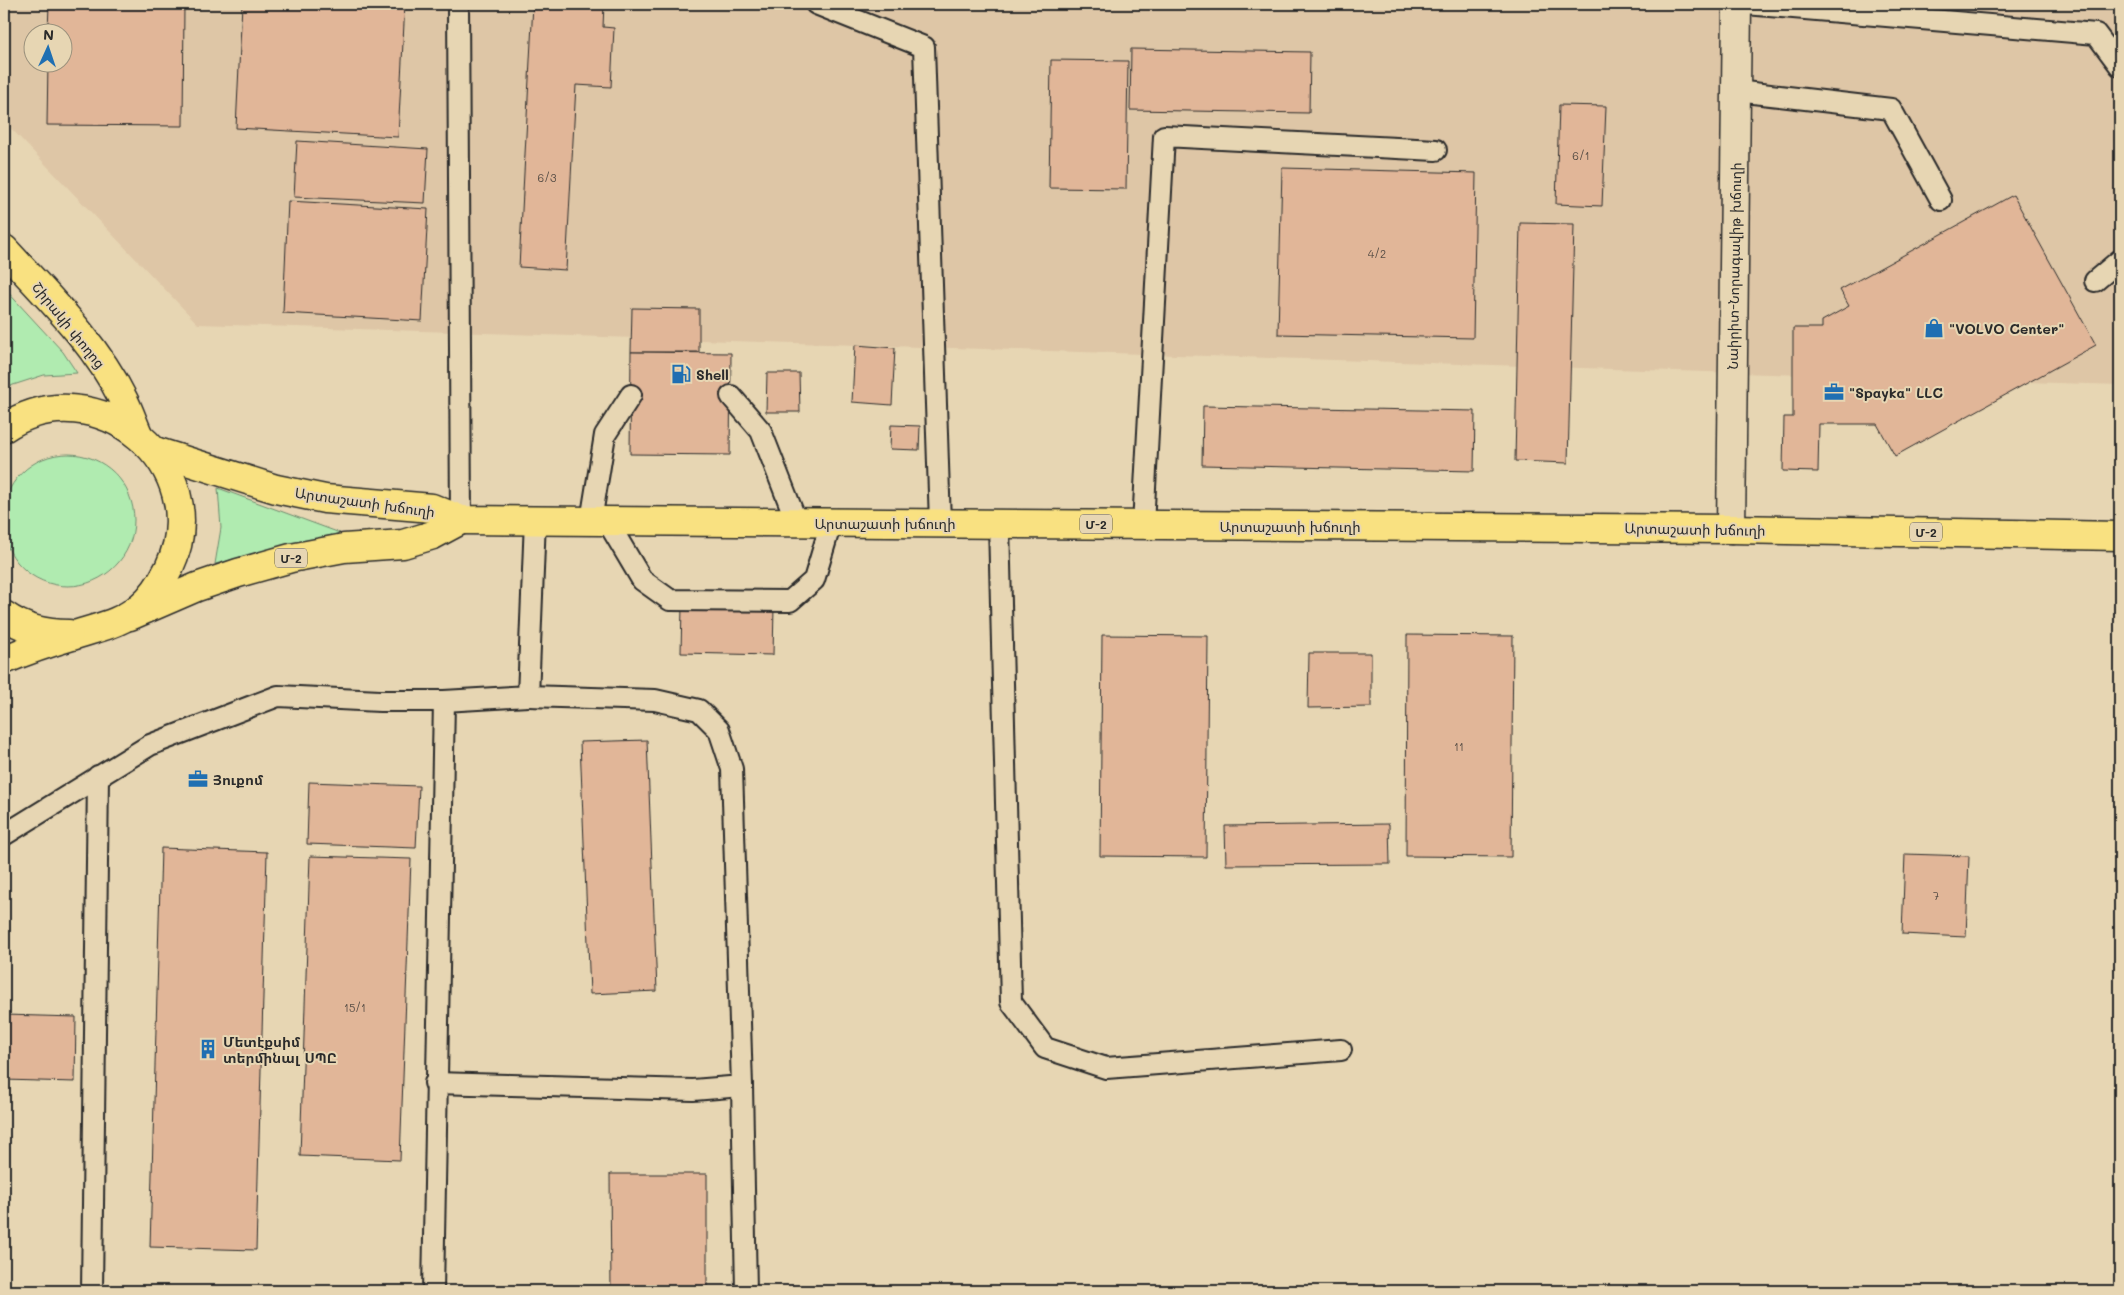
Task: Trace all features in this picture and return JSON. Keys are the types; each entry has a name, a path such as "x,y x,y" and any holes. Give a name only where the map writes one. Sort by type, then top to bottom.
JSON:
{"main road":[{"name":"Շիրակի փողոց","path":"4,248 76,329 102,364 123,398 146,443"},
{"name":"Արտաշատի խճուղի","path":"4,428 27,416 45,410 82,410 101,414 119,421 146,443 174,485 180,522 178,541 173,559 154,592 142,606 127,617"},
{"name":"Արտաշատի խճուղի","path":"146,443 276,490 325,499 432,508 461,520 1731,529 2120,536"},
{"name":"Արտաշատի խճուղի","path":"4,660 78,634 103,628 197,587 238,573 291,558 344,548 403,544 433,535 461,520"},
{"name":"Արտաշատի խճուղի","path":"4,615 23,626 41,631 78,634"}],"street":[{"name":"Նաիրիտ-Նորագավիթ խճուղի","path":"1731,529 1738,4"}],"lane":[{"path":"458,4 461,520"},
{"path":"816,4 924,47 940,523"},
{"path":"1746,4 2096,34 2120,66"},
{"path":"1736,92 1892,109 1941,200"},
{"path":"1143,524 1164,136 1436,150"},
{"path":"2095,281 2120,260"},
{"path":"631,395 605,434 599,521 642,580 670,600 790,601 814,580 831,523"},
{"path":"731,396 761,431 797,523"},
{"path":"528,696 536,520"},
{"path":"999,524 1011,1002 1045,1048 1106,1068 1341,1050"},
{"path":"4,835 150,745 278,696 380,701 444,701 528,696 654,700 699,710 720,730 732,768 746,1291"},
{"path":"433,1291 435,1083 444,701"},
{"path":"92,1291 98,776"},
{"path":"435,1083 694,1090 742,1086"}],"shaded area":[{"path":"4,4 2120,4 2120,385 198,324 4,121"}],"green space":[{"path":"4,288 63,352 77,373 44,375 4,388"},
{"path":"68,454 93,459 114,474 129,495 134,520 129,545 114,566 93,581 68,586 43,581 22,566 7,545 2,520 7,495 22,474 43,459"},
{"path":"218,488 340,533 215,564 221,528"}],"building":[{"path":"49,4 184,4 183,126 47,125 48,72 72,72 72,22 48,22"},
{"path":"242,4 405,4 398,137 236,128"},
{"path":"533,4 604,4 603,27 614,28 611,87 576,85 566,270 519,267"},
{"path":"1131,49 1310,52 1309,113 1130,110"},
{"path":"1051,60 1128,61 1126,189 1049,188"},
{"path":"1559,105 1606,106 1602,206 1556,204"},
{"path":"297,141 428,149 425,203 294,197"},
{"path":"1282,168 1476,173 1473,338 1278,334"},
{"path":"2013,195 2096,345 1895,456 1877,424 1819,424 1818,472 1783,471 1784,417 1793,417 1793,328 1822,328 1822,321 1849,306 1840,290"},
{"path":"288,201 428,209 422,321 283,313"},
{"path":"1520,223 1574,224 1568,463 1515,461"},
{"path":"632,308 699,309 699,352 631,352"},
{"path":"855,345 895,348 892,405 852,402"},
{"path":"631,352 731,353 730,455 630,454"},
{"path":"767,373 799,373 800,412 766,412"},
{"path":"1203,406 1475,411 1474,471 1202,465"},
{"path":"891,425 920,426 919,450 890,449"},
{"path":"682,606 774,607 773,655 681,653"},
{"path":"1102,635 1208,636 1206,857 1100,856"},
{"path":"1407,635 1513,636 1511,857 1406,856"},
{"path":"1309,653 1371,653 1371,707 1308,708"},
{"path":"647,740 657,991 590,994 580,742"},
{"path":"309,782 419,786 416,848 307,844"},
{"path":"1389,824 1390,864 1226,865 1225,826"},
{"name":"Մետէքսիմ տերմինալ ՍՊԸ","path":"161,848 267,852 256,1250 150,1247"},
{"path":"1905,854 1969,856 1966,937 1902,934"},
{"path":"310,856 411,859 400,1160 300,1156"},
{"path":"4,1015 76,1017 75,1082 4,1080"},
{"path":"610,1174 707,1174 707,1291 611,1291"}],"place":[{"name":"\"VOLVO Center\"","path":"1934,328"},
{"name":"Shell","path":"681,374"},
{"name":"\"Spayka\" LLC","path":"1834,392"},
{"name":"Յուքոմ","path":"198,779"},
{"name":"Մետէքսիմ տերմինալ ՍՊԸ","path":"208,1049"}]}
